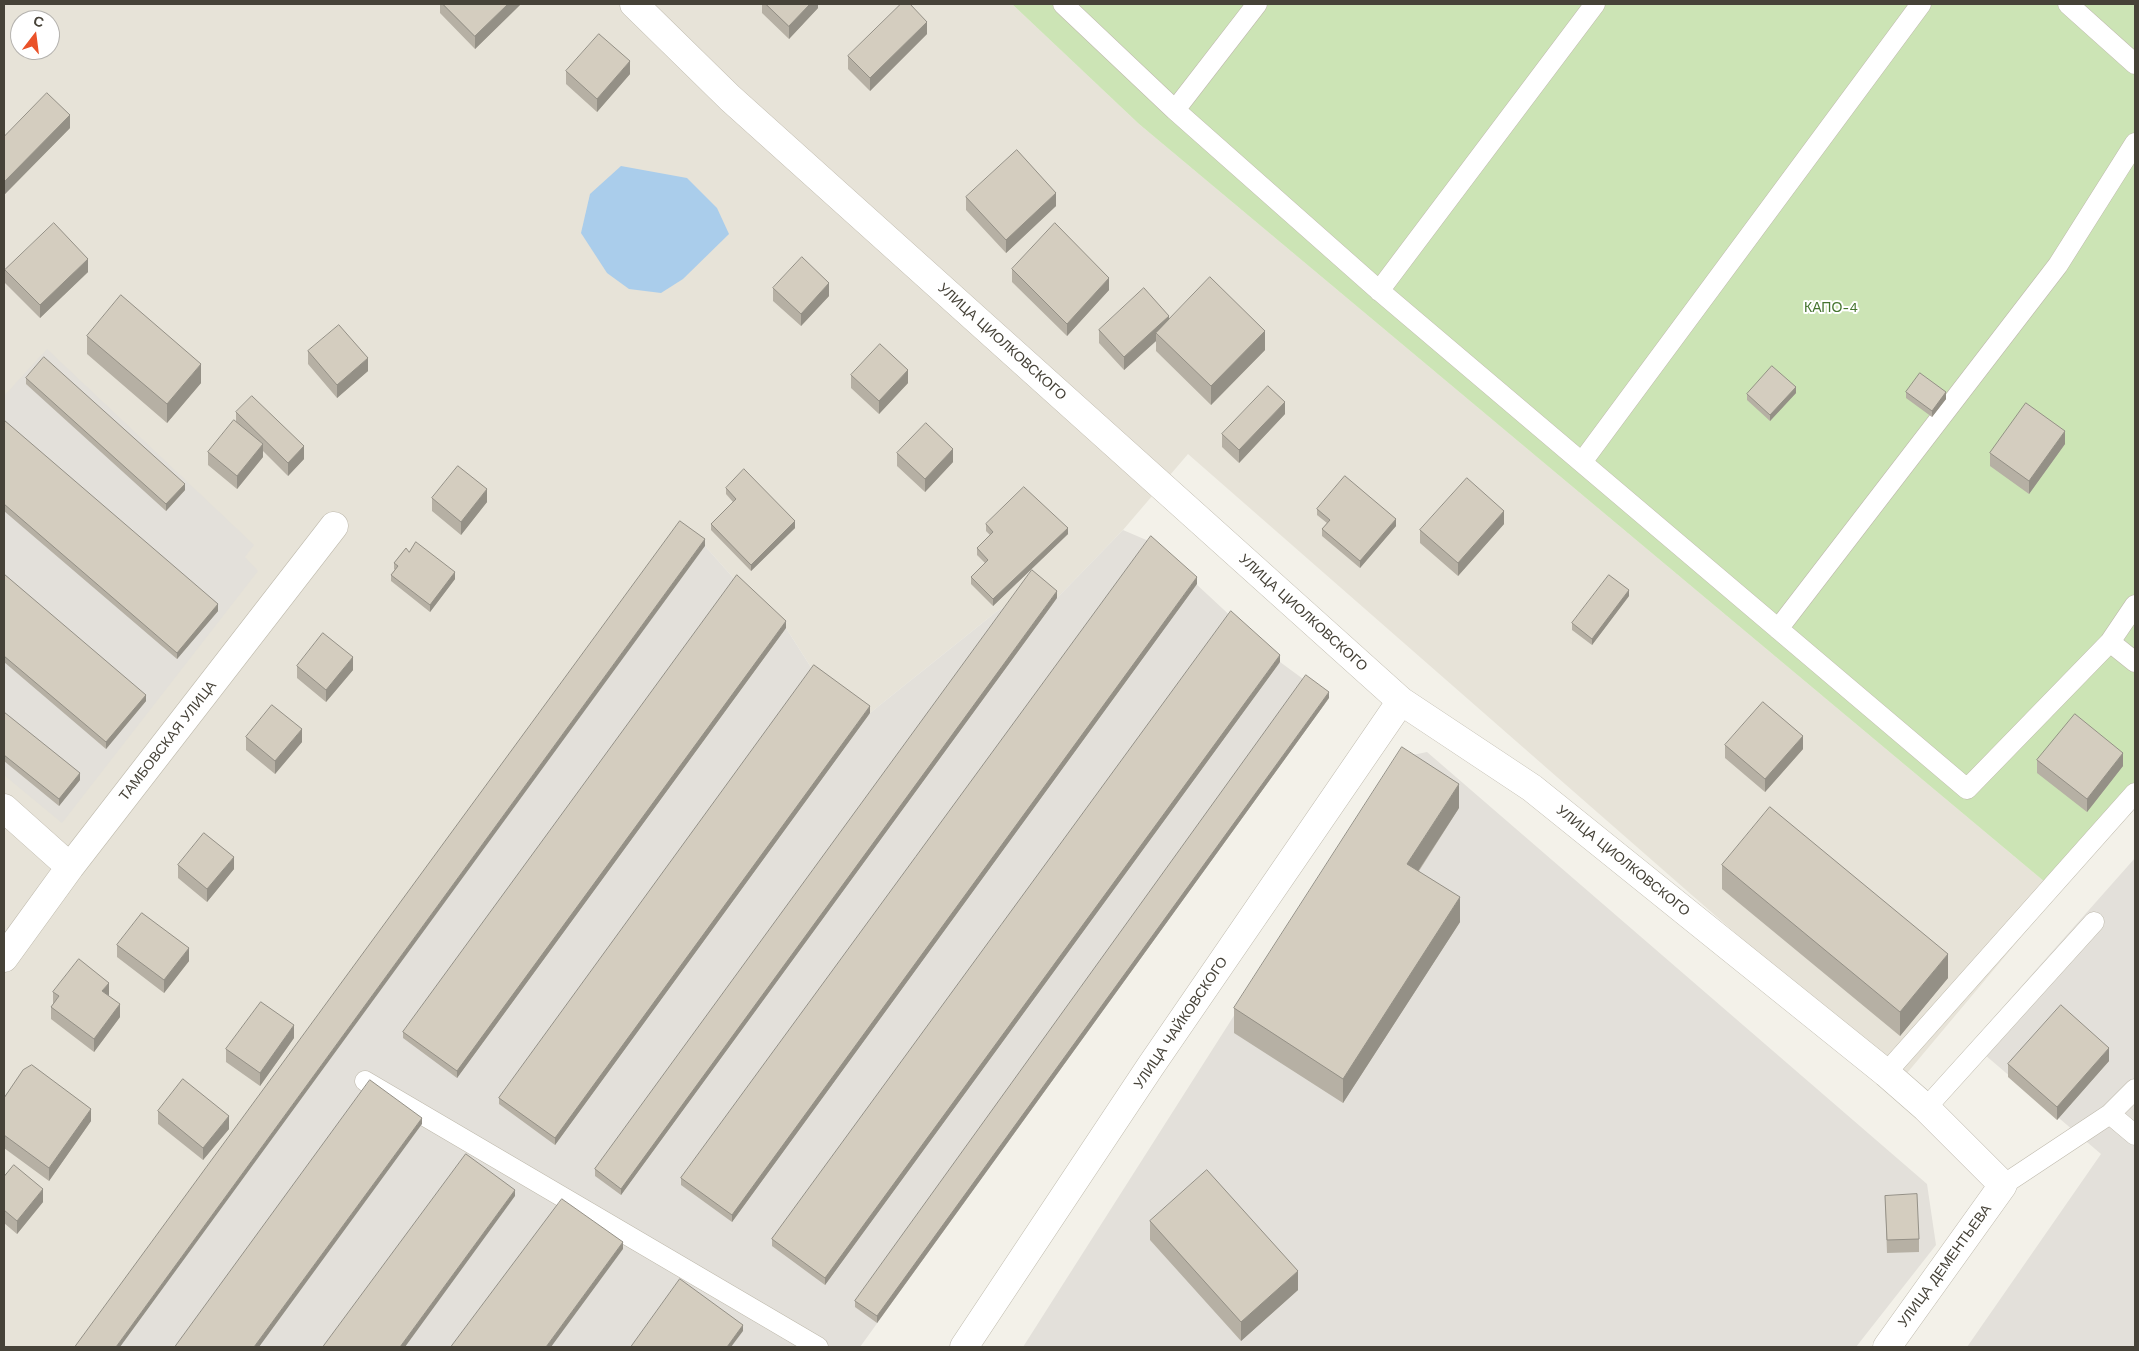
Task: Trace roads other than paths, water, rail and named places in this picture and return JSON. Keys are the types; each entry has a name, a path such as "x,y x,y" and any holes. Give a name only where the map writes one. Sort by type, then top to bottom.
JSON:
{"street":[{"name":"УЛИЦА ЦИОЛКОВСКОГО","path":"634,4 730,98 1402,701 1532,788 1886,1073 1926,1108 2003,1186"},
{"name":"ТАМБОВСКАЯ УЛИЦА","path":"4,958 70,867 334,526"},
{"name":"УЛИЦА ЧАЙКОВСКОГО","path":"964,1347 1150,1067 1402,701"},
{"path":"4,808 70,867"},
{"name":"УЛИЦА ДЕМЕНТЬЕВА","path":"1887,1347 2003,1186"}],"lane":[{"path":"1063,4 1176,110 1379,291 1967,788 2110,642 2135,605"},
{"path":"1176,110 1257,4"},
{"path":"1379,291 1595,4"},
{"path":"1582,462 1920,4"},
{"path":"2068,4 2135,64"},
{"path":"1778,629 2058,265 2135,143"},
{"path":"2110,642 2135,662"},
{"path":"1886,1073 2135,793"},
{"path":"1926,1108 2094,922"},
{"path":"364,1081 818,1347"},
{"path":"2003,1186 2110,1114 2135,1089"},
{"path":"2110,1114 2135,1135"}],"water":[{"path":"621,166 687,178 717,208 729,234 683,279 661,293 629,289 607,273 581,233 590,194"}],"park label":[{"name":"КАПО-4","path":"1831,308"}]}
